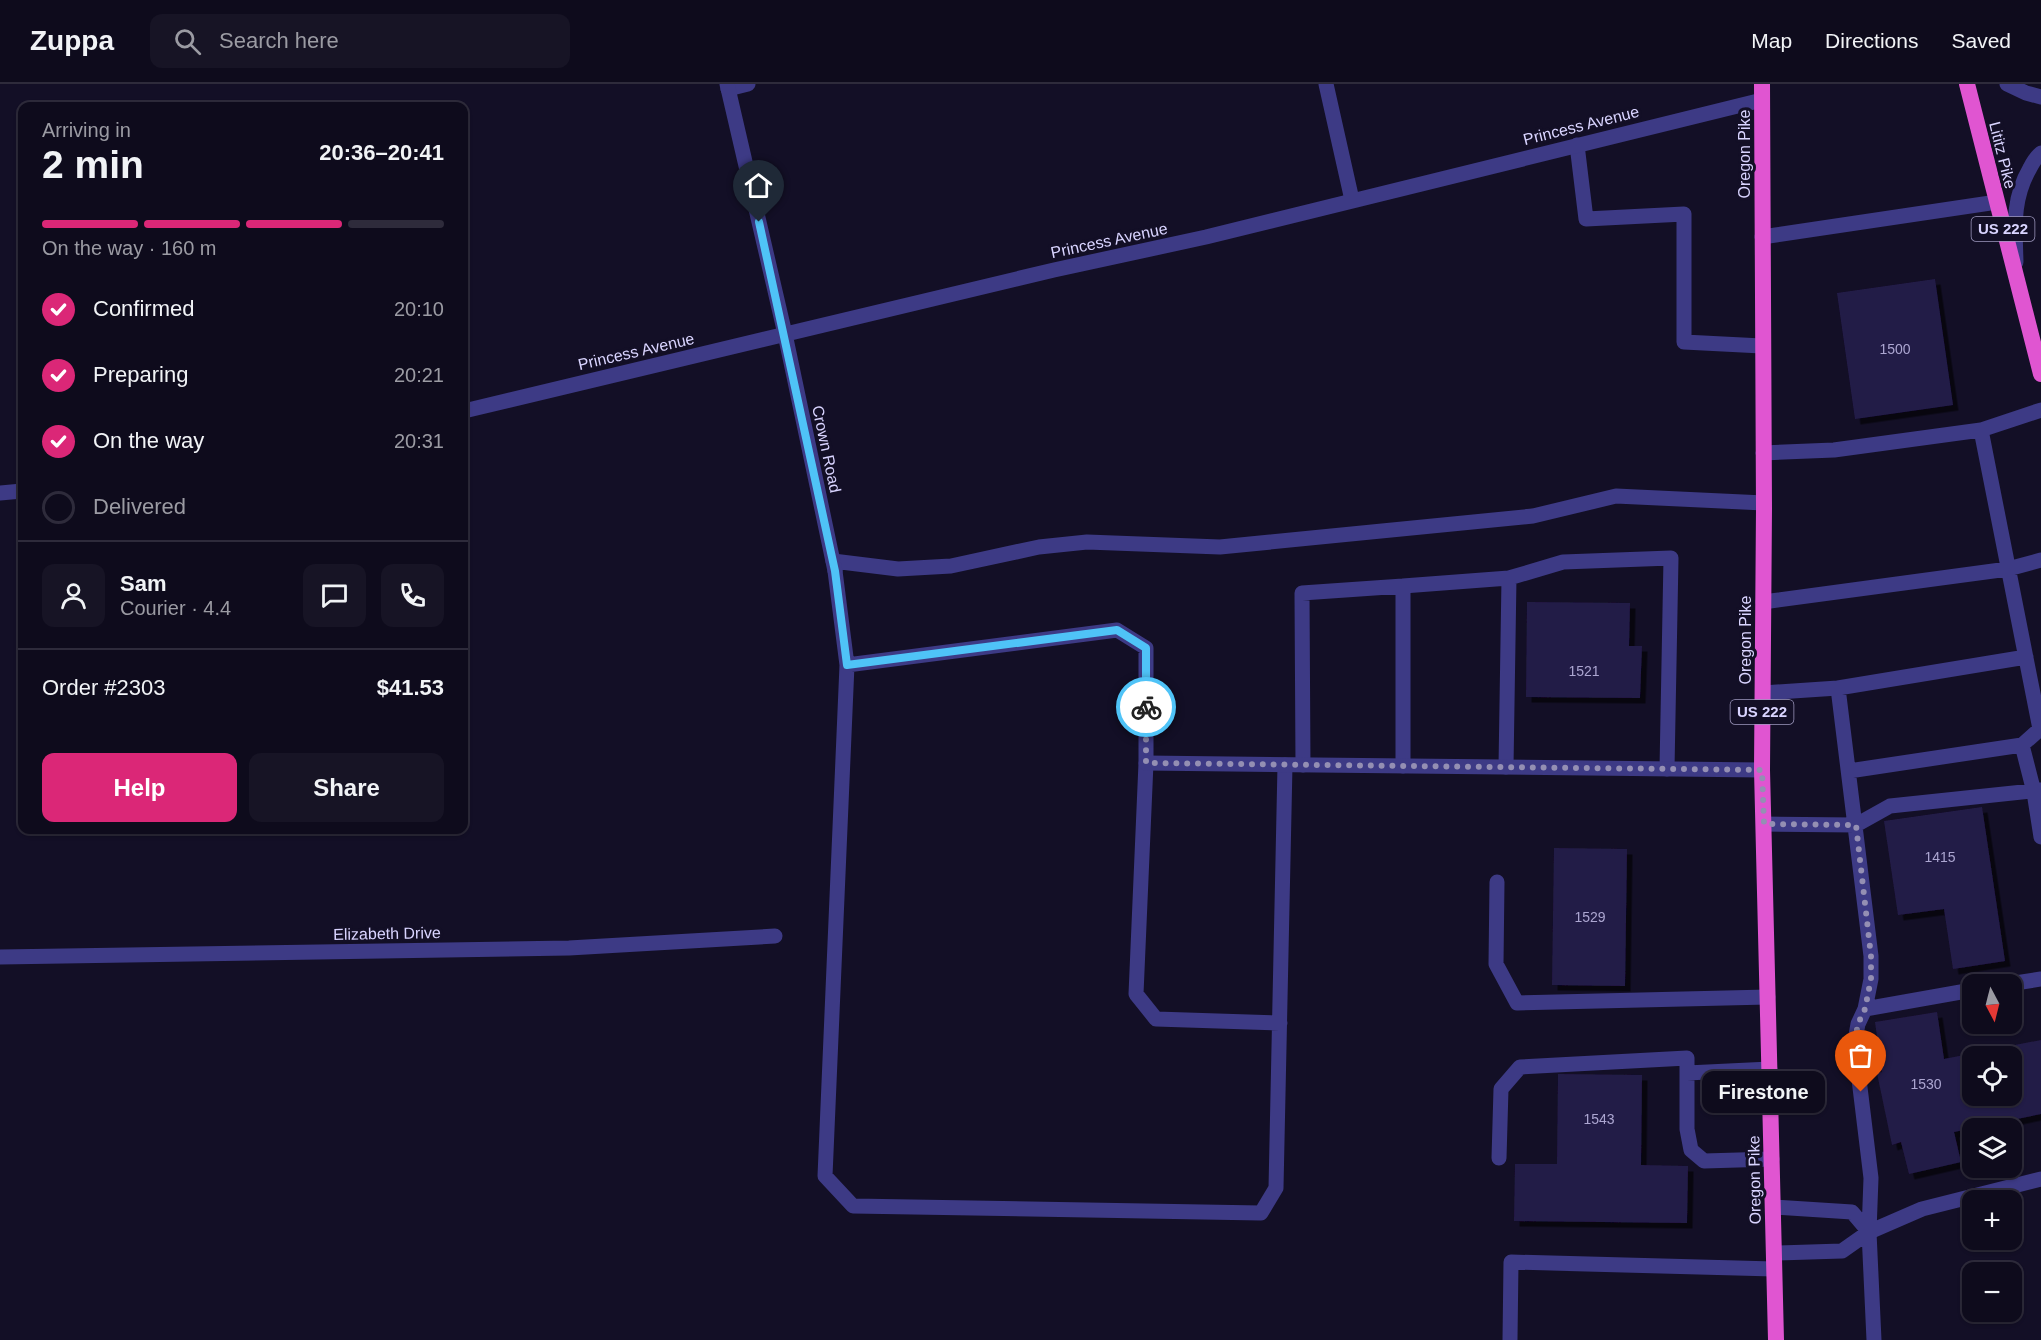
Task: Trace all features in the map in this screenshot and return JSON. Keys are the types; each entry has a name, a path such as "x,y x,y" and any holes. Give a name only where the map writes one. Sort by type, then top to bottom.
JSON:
{"highway":[{"name":"Lititz Pike","path":"1967,84 2041,374"},
{"name":"Oregon Pike","path":"1762,92 1764,503 1762,770 1776,1340"}],"street":[{"path":"727,86 748,84"},
{"path":"1326,84 1352,200"},
{"path":"2007,84 2041,97"},
{"name":"Crown Road","path":"727,86 834,566 847,665 825,1176 853,1206 1261,1213 1276,1188 1280,1023"},
{"name":"Princess Avenue","path":"468,410 1043,273 1206,237 1577,145 1762,92"},
{"path":"1577,145 1586,219 1684,214 1684,342 1762,346"},
{"path":"2017,283 2015,210 2024,179 2037,155 2041,153"},
{"path":"1762,237 1997,202"},
{"path":"1763,453 1834,450 1981,430 2041,410"},
{"path":"1849,771 2022,745 2040,729 1981,430"},
{"path":"0,493 18,491"},
{"path":"834,566 898,568 951,566 1039,547 1087,542 1220,547 1533,516 1616,496 1764,503"},
{"path":"1303,765 1302,593 1509,578 1563,562 1671,558 1666,769"},
{"path":"1763,602 2008,569 2041,560"},
{"path":"1506,767 1509,578"},
{"path":"1402,586 1403,766"},
{"path":"847,665 1117,630 1146,648 1146,763 1136,994 1156,1019 1280,1023 1285,765"},
{"path":"1762,693 1838,688 2026,657"},
{"path":"1838,688 1871,956 1871,979 1865,1009 1856,1035 1871,1178 1869,1232 1874,1340"},
{"path":"2022,745 2037,791 2041,837"},
{"path":"1146,763 1762,770"},
{"path":"1764,824 1856,825 1890,806 2037,791"},
{"path":"1497,882 1496,964 1517,1003 1768,997"},
{"name":"Elizabeth Drive","path":"0,957 569,948 775,936"},
{"path":"2022,982 2041,979"},
{"path":"1865,1009 1962,992"},
{"path":"1499,1158 1501,1089 1520,1067 1687,1058 1687,1129 1692,1150 1704,1161 1772,1159"},
{"path":"1687,1073 1770,1069"},
{"path":"1510,1340 1511,1262 1774,1261 1842,1251 1869,1232 1922,1209 2041,1179"},
{"path":"1773,1207 1852,1212 1869,1232"}],"building":[{"path":"1935,279 1953,405 1855,419 1837,293"},
{"path":"1527,602 1630,603 1629,646 1642,646 1640,698 1526,697"},
{"path":"1982,807 2005,961 1953,969 1944,909 1898,915 1884,821"},
{"path":"1554,848 1627,849 1625,986 1552,985"},
{"path":"1937,1012 1944,1059 1962,1055 1962,1106 2022,1106 2022,1046 2010,1046 2041,1040 2041,1114 2022,1118 1962,1118 1962,1130 1954,1132 1961,1162 1909,1174 1901,1142 1892,1145 1877,1073 1882,1072 1875,1022"},
{"path":"1558,1074 1642,1075 1641,1165 1688,1166 1687,1223 1514,1221 1515,1164 1557,1164"}],"way so far":[{"path":"1146,707 1146,763 1762,770 1764,824 1856,825 1871,956 1871,979 1865,1009 1856,1035 1861,1092"}],"place":[{"name":"Firestone","path":"1861,1092"}],"route":[{"path":"759,222 835,571 847,665 1117,630 1146,648 1146,707"}]}
